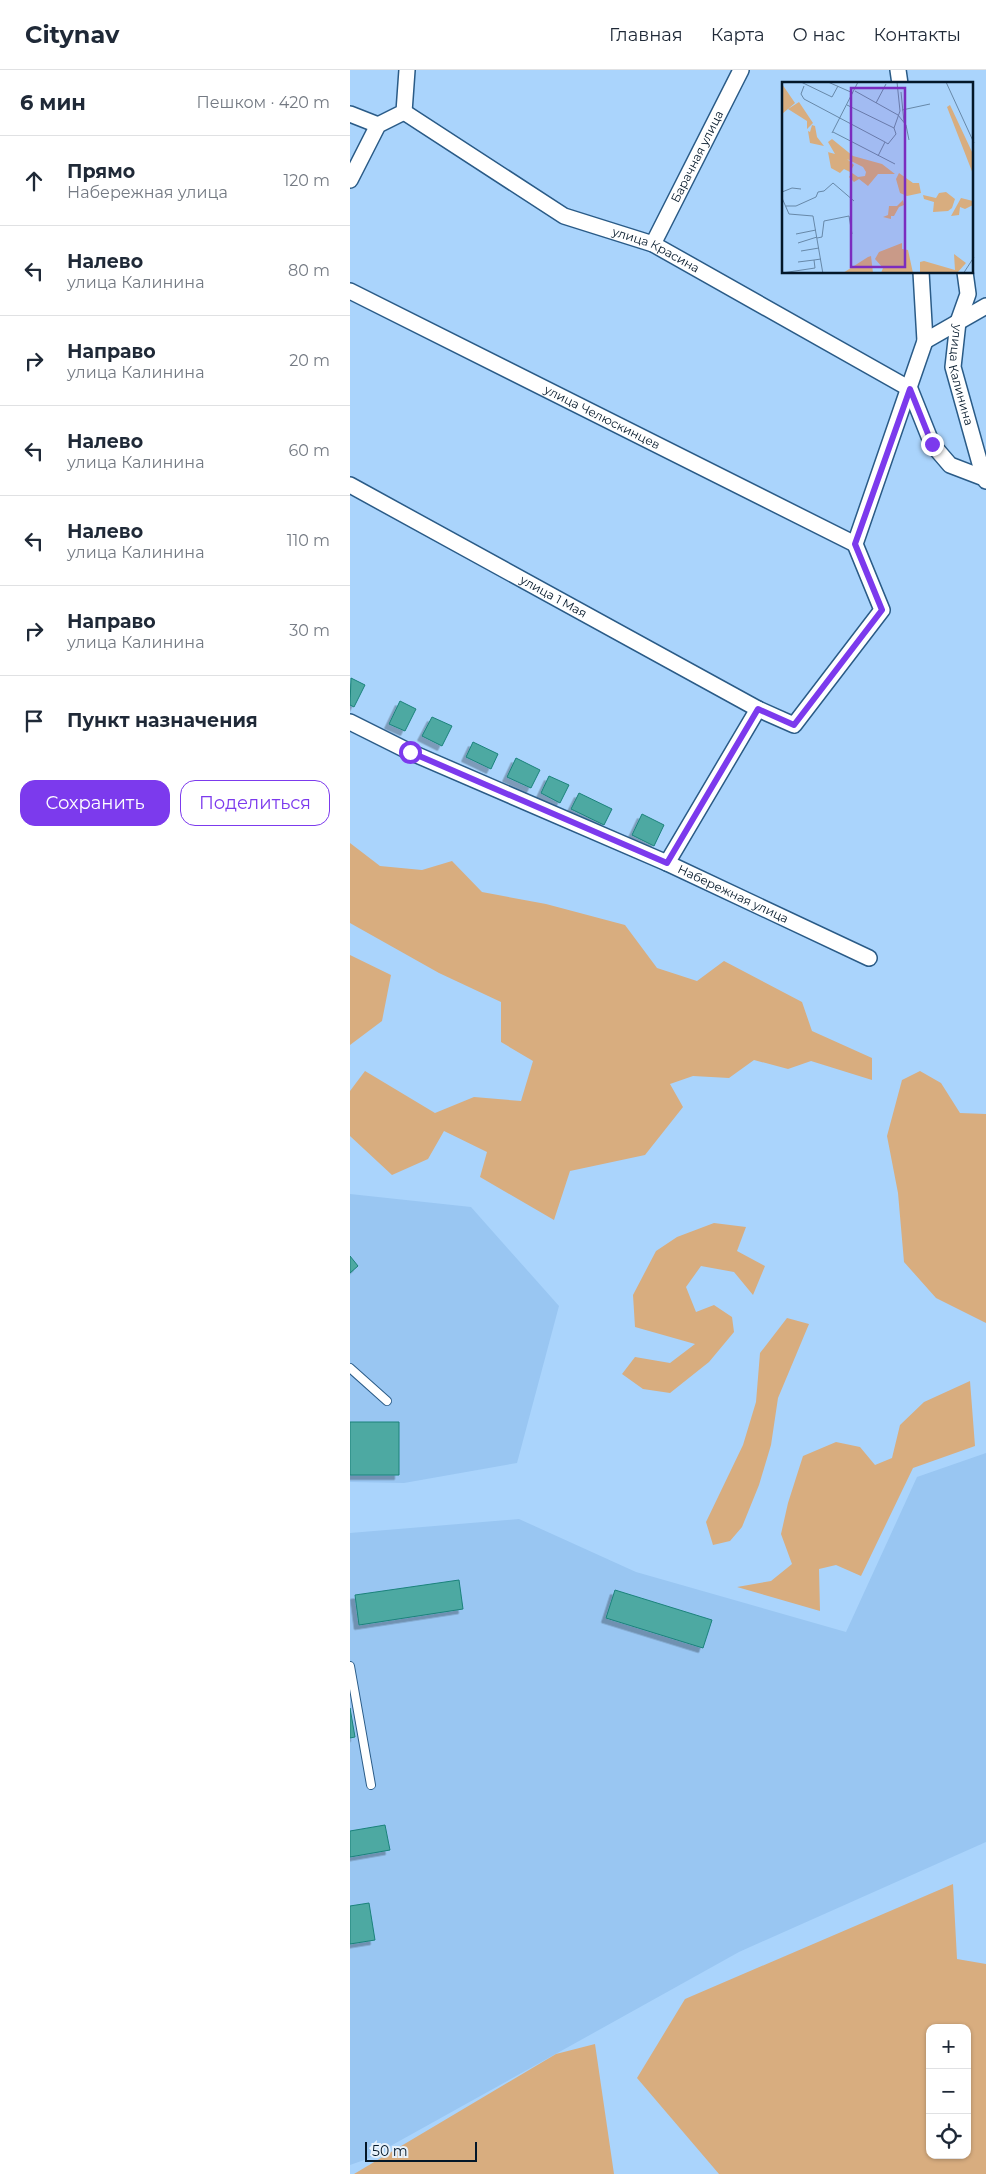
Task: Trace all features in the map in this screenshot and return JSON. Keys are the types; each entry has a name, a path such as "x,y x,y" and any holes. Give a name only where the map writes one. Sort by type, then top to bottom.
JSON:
{"street":[{"path":"350,180 378,125 404,112 407,70"},
{"name":"Барачная улица","path":"653,244 741,70"},
{"name":"улица Красина","path":"404,112 564,216 653,244 910,389"},
{"path":"350,114 378,125"},
{"path":"667,863 758,709 794,725 882,610 855,544 925,341 921,274"},
{"name":"улица Калинина","path":"965,274 968,294 958,322 953,367 985,480"},
{"name":"улица Челюскинцев","path":"350,292 855,544"},
{"path":"925,341 986,306"},
{"name":"улица Калинина","path":"910,389 932,444 950,465 985,480"},
{"name":"улица 1 Мая","path":"350,485 758,709"},
{"name":"Набережная улица","path":"350,722 410,752 667,863 869,958"}],"lane":[{"path":"350,1368 387,1402"},
{"path":"350,1666 371,1785"}],"shaded area":[{"path":"350,843 380,866 422,870 452,861 482,892 546,904 625,925 657,968 697,981 724,961 802,1002 812,1031 872,1058 872,1080 811,1061 788,1069 754,1060 729,1078 693,1076 670,1084 683,1107 645,1155 570,1171 554,1220 480,1177 487,1152 444,1131 428,1159 392,1175 350,1136 350,1091 365,1071 435,1113 474,1097 521,1101 533,1061 501,1042 501,1002 439,973 350,923"},
{"path":"350,955 391,975 382,1021 350,1045"},
{"path":"920,1071 941,1083 960,1113 986,1114 986,1323 936,1298 904,1262 898,1193 887,1136 902,1080"},
{"path":"350,1194 471,1207 559,1306 517,1463 404,1483 350,1482"},
{"path":"714,1223 746,1227 737,1251 765,1266 753,1295 734,1272 701,1266 686,1287 696,1312 714,1305 732,1317 734,1332 709,1362 670,1393 643,1389 622,1374 635,1357 670,1363 695,1344 635,1327 633,1295 656,1251 677,1237"},
{"path":"787,1318 809,1324 778,1398 771,1445 759,1485 742,1527 730,1541 713,1545 706,1522 743,1445 756,1402 760,1353"},
{"path":"970,1381 975,1446 913,1468 861,1576 836,1565 819,1569 820,1611 737,1587 771,1581 792,1564 781,1534 788,1503 803,1456 836,1442 860,1447 875,1465 892,1458 900,1425 924,1402"},
{"path":"986,1453 986,1842 739,1952 367,2159 350,2165 350,1533 519,1519 636,1572 846,1632 917,1477"},
{"path":"953,1884 957,1959 986,1964 986,2174 719,2174 637,2078 685,1999"},
{"path":"595,2044 614,2174 354,2174 556,2054"}],"building":[{"path":"351,678 365,685 354,707 350,705"},
{"path":"400,701 416,709 405,731 389,724"},
{"path":"432,717 452,726 442,746 422,736"},
{"path":"473,742 498,754 491,769 466,757"},
{"path":"516,758 540,770 531,788 507,777"},
{"path":"549,776 569,785 560,803 541,793"},
{"path":"579,793 612,809 604,825 571,809"},
{"path":"642,814 664,825 654,846 632,835"},
{"path":"350,1256 358,1266 350,1273"},
{"path":"350,1422 399,1422 399,1475 350,1475"},
{"path":"459,1580 463,1609 359,1625 355,1595"},
{"path":"615,1590 712,1620 703,1648 606,1618"},
{"path":"350,1708 355,1737 350,1738"},
{"path":"385,1825 390,1850 350,1857 350,1831"},
{"path":"369,1903 375,1940 350,1944 350,1906"}],"route":[{"path":"410,752 667,863 758,709 794,725 882,610 855,544 910,389 932,444"}]}
